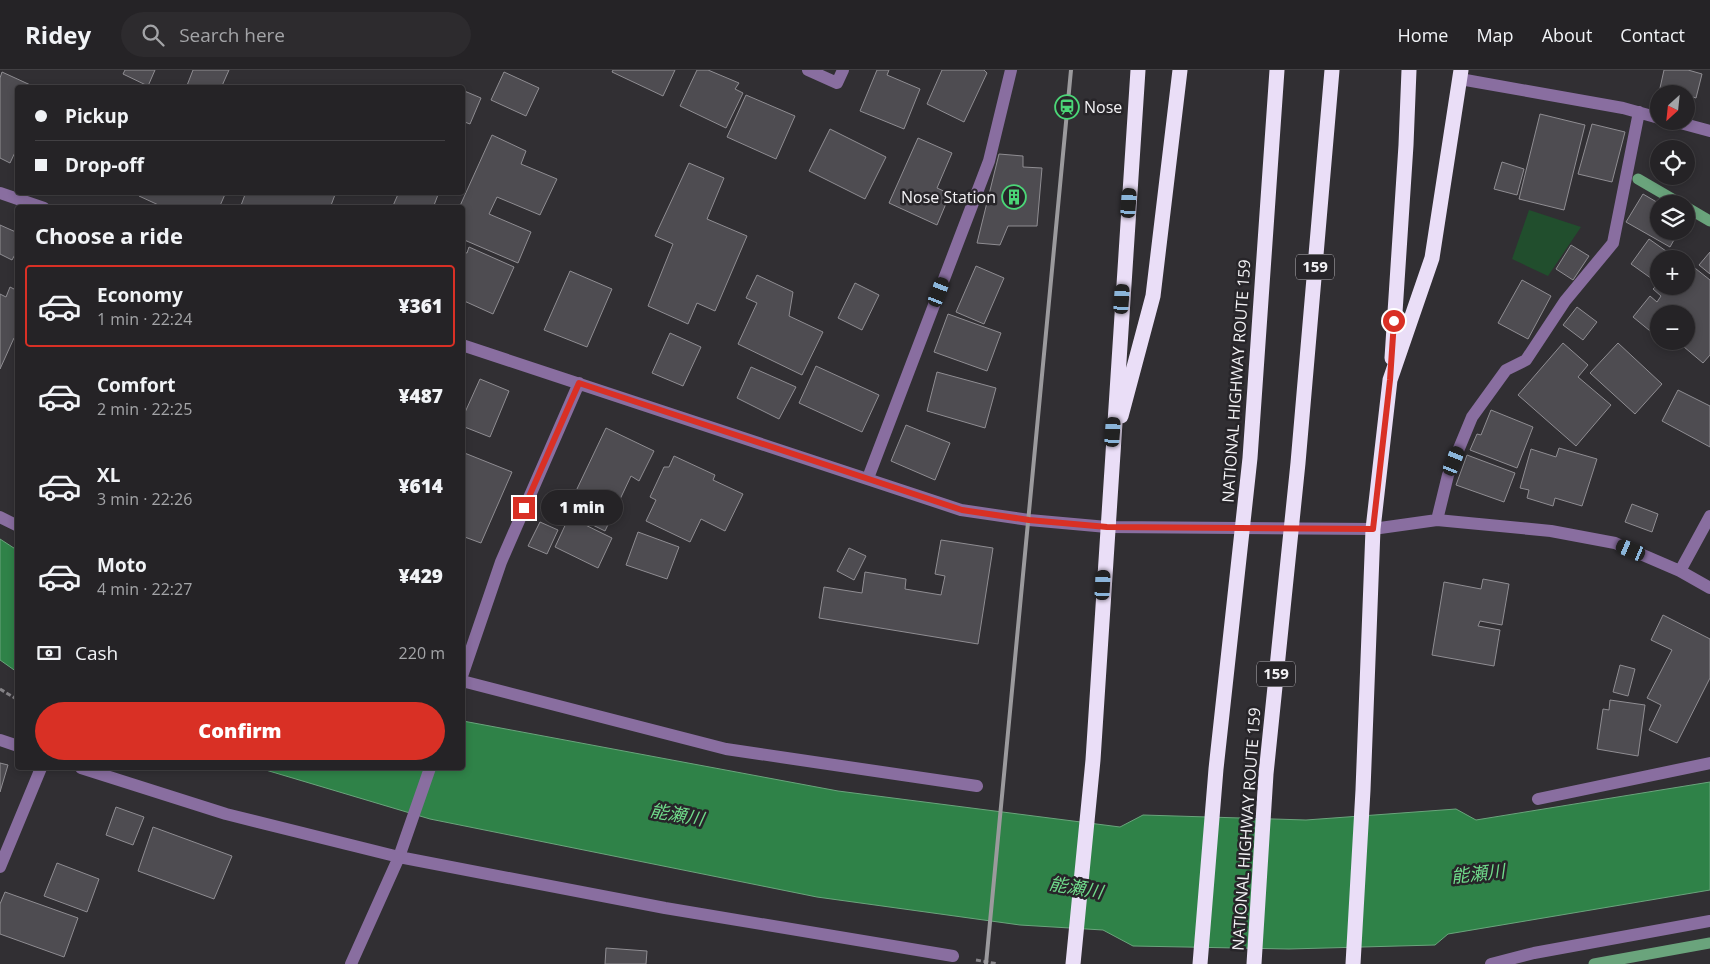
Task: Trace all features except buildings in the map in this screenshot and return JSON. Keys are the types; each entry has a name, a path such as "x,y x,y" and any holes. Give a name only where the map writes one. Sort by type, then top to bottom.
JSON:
{"highway":[{"path":"1073,960 1092,760 1138,70"},
{"path":"1112,451 1152,296 1180,70"},
{"name":"NATIONAL HIGHWAY ROUTE 159","path":"1200,964 1216,769 1250,458 1277,70"},
{"name":"NATIONAL HIGHWAY ROUTE 159","path":"1254,964 1266,774 1298,463 1332,70"},
{"path":"1353,964 1363,790 1373,529 1390,380 1406,145 1409,70"},
{"path":"1390,380 1432,258 1461,74"}],"street":[{"path":"808,70 837,83 843,70"},
{"path":"868,478 989,161 1011,70"},
{"path":"1461,74 1650,115"},
{"path":"1437,520 1448,475 1472,417 1506,370 1526,360 1565,302 1613,243 1639,112"},
{"path":"1695,127 1710,131"},
{"path":"0,193 35,205"},
{"path":"465,346 962,510 1029,520 1107,527 1373,529 1437,520 1552,531 1614,543 1680,571 1710,588"},
{"path":"465,667 501,562 579,383"},
{"path":"1680,571 1710,516"},
{"path":"0,517 15,524"},
{"path":"465,682 726,749 977,786"},
{"path":"0,740 15,745"},
{"path":"1538,799 1710,763"},
{"path":"0,867 41,770"},
{"path":"87,770 226,814 400,857 666,908 953,956"},
{"path":"351,964 400,857 429,770"},
{"path":"1491,964 1534,953 1710,921"}],"path":[{"path":"0,689 15,698"}],"shaded area":[{"path":"1529,210 1581,227 1548,276 1512,259"}],"water":[{"path":"0,539 15,549 15,671 0,660"},
{"name":"能瀬川","path":"465,721 838,791 1120,827 1143,815 1306,820 1456,809 1476,820 1710,782 1710,890 1448,934 1435,945 1289,949 1133,946 1103,930 1020,925 817,897 430,819 266,770 465,770"}],"waterway":[{"path":"1638,179 1666,195"},
{"path":"1695,212 1710,221"},
{"path":"1594,964 1710,943"}],"railway":[{"path":"986,964 1071,70"}],"place":[{"name":"Nose","path":"1067,107"},
{"name":"Nose Station","path":"1014,197"}],"route":[{"path":"524,508 579,383 962,510 1029,520 1107,527 1373,529 1390,380 1394,321"}]}
